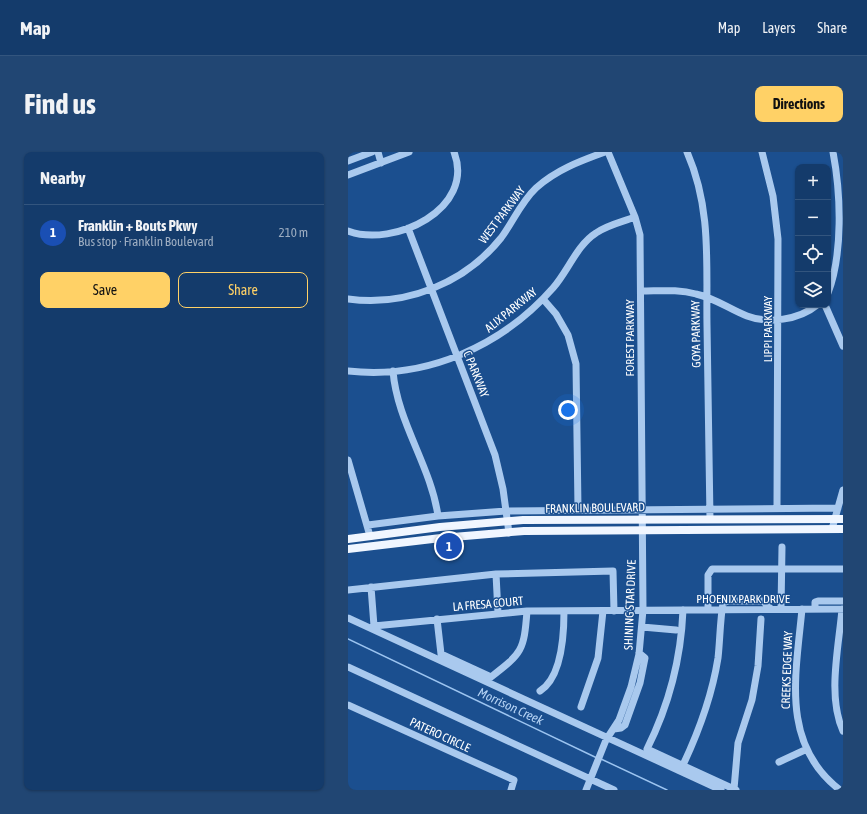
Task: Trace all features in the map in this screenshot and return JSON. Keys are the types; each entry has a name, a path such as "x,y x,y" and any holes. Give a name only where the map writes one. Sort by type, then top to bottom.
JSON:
{"main road":[{"name":"FRANKLIN BOULEVARD","path":"348,539 440,528 508,522 642,519 839,519"},
{"name":"FRANKLIN BOULEVARD","path":"348,549 441,538 509,533 642,530 843,529"}],"street":[{"path":"348,161 372,152"},
{"path":"378,152 381,163"},
{"path":"348,175 409,152"},
{"path":"348,231 376,235 390,233 408,228 433,214 454,191 459,173 454,152"},
{"name":"FOREST PARKWAY","path":"606,152 635,217 640,235 642,530"},
{"name":"WEST PARKWAY","path":"348,299 376,301 393,299 431,290 466,271 486,255 503,235 523,203 536,188 562,170 606,152"},
{"name":"GOYA PARKWAY","path":"688,152 699,186 708,247 707,296 710,519"},
{"name":"LIPPI PARKWAY","path":"762,152 777,217 779,319 777,508"},
{"path":"831,287 839,270 842,241 840,168 833,152"},
{"name":"ALIX PARKWAY","path":"348,371 393,371 426,366 457,357 503,333 543,299 565,273 583,244 591,236 602,229 635,217"},
{"name":"C PARKWAY","path":"408,228 496,455 509,533"},
{"path":"641,291 676,291 707,296 747,316 760,319 779,319 798,316 812,308"},
{"path":"543,299 556,314 568,335 576,364 578,509"},
{"path":"826,308 843,346"},
{"path":"393,371 396,394 424,467 438,516"},
{"path":"348,460 370,536"},
{"path":"832,529 839,519 838,508 843,490"},
{"path":"368,525 438,516 506,511 578,509 838,508"},
{"name":"SHINING STAR DRIVE","path":"586,790 607,739 614,729 631,687 639,653 643,610 642,530"},
{"path":"782,548 782,609"},
{"path":"708,610 708,575 712,570 843,569"},
{"path":"348,590 496,574 613,571 614,610"},
{"path":"496,574 498,613"},
{"name":"LA FRESA COURT","path":"371,587 374,626 527,611 643,610"},
{"path":"814,609 815,602 818,601 843,600"},
{"name":"CREEKS EDGE WAY","path":"802,609 795,697 798,725 807,749 819,768 840,790"},
{"path":"843,609 835,691 836,711 843,731"},
{"name":"PHOENIX PARK DRIVE","path":"643,610 843,609"},
{"path":"581,707 594,676 598,658 603,610"},
{"path":"683,610 680,646 674,678 663,714 647,749 735,790 738,743 752,700 757,672 761,619"},
{"path":"683,765 698,731 711,692 718,658 722,610"},
{"path":"437,619 441,654 491,677 512,661 521,650 525,638 527,611"},
{"path":"540,691 547,686 555,670 562,643 564,611"},
{"path":"348,618 607,739 721,790"},
{"path":"642,627 676,630"},
{"path":"348,667 614,790"},
{"name":"PATERO CIRCLE","path":"348,705 514,780 511,790"},
{"path":"779,762 807,749"}],"waterway":[{"name":"Morrison Creek","path":"348,639 597,758"},
{"name":"Morrison Creek","path":"601,759 667,790"}],"place":[{"name":"Franklin + Bouts Pkwy","path":"449,546"}]}
